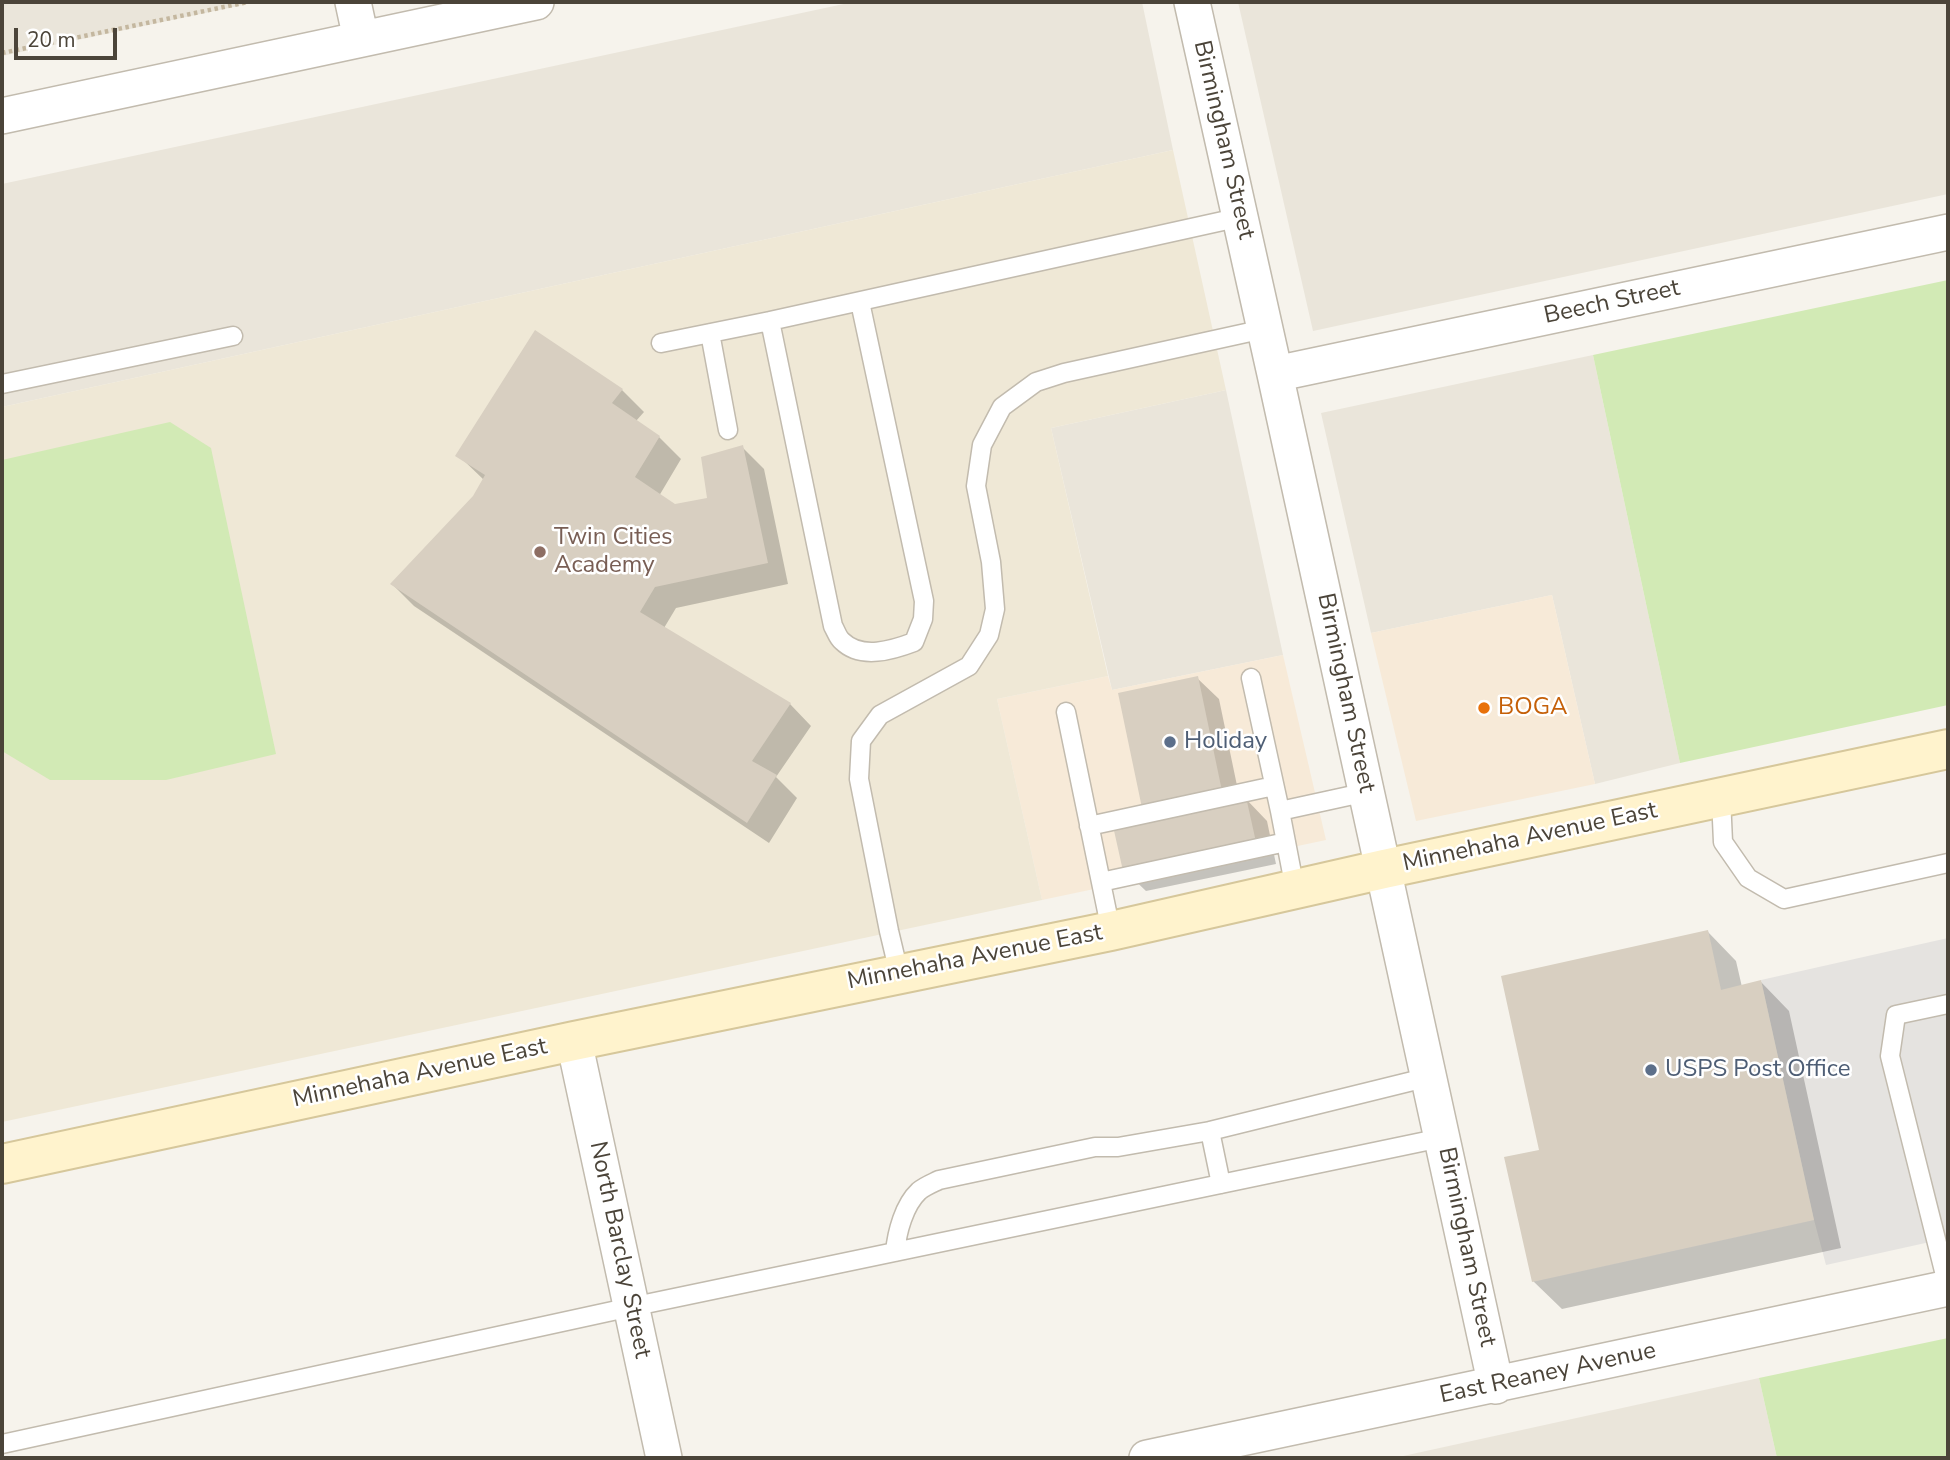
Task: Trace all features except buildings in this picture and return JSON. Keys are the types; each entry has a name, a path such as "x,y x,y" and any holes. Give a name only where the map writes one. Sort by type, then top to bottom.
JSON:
{"main road":[{"name":"Minnehaha Avenue East","path":"2,1164 574,1041 1111,931 1384,869 1948,749"}],"street":[{"path":"353,2 361,39"},
{"path":"2,116 536,2"},
{"name":"Birmingham Street","path":"1192,2 1496,1385"},
{"name":"Beech Street","path":"1275,374 1948,232"},
{"name":"North Barclay Street","path":"574,1041 664,1458"},
{"name":"East Reaney Avenue","path":"1147,1458 1948,1287"}],"lane":[{"path":"661,342 860,302 1241,217"},
{"path":"770,321 833,626 843,642 863,651 890,651 914,642 923,619 924,601 860,302"},
{"path":"899,973 859,779 861,741 880,715 970,666 989,635 995,609 991,562 976,486 982,445 1002,407 1036,382 1064,373 1264,329"},
{"path":"710,333 728,430"},
{"path":"2,384 233,336"},
{"path":"1251,678 1295,889"},
{"path":"1066,712 1111,931"},
{"path":"1089,826 1274,786"},
{"path":"1280,811 1367,792"},
{"path":"1721,798 1723,842 1748,878 1784,899 1948,863"},
{"path":"1101,882 1286,842"},
{"path":"1948,1004 1896,1015 1890,1056 1948,1287"},
{"path":"895,1252 896,1235 919,1191 939,1180 1095,1147 1118,1147 1210,1131 1429,1077"},
{"path":"1210,1131 1221,1184"},
{"path":"2,1444 631,1307 1441,1138"}],"path":[{"path":"2,53 248,2"}],"shaded area":[{"path":"2,2 257,2 2,56"},
{"path":"853,2 1142,2 1173,150 2,407 2,184"},
{"path":"1238,2 1948,2 1948,194 1313,331"},
{"name":"Twin Cities Academy","path":"1173,150 1226,390 1051,428 1108,676 997,699 1042,900 2,1122 2,407"},
{"path":"1593,355 1680,763 1595,784 1552,595 1371,633 1321,413"},
{"path":"1226,390 1283,655 1112,690 1051,428"},
{"name":"BOGA","path":"1552,595 1595,784 1416,821 1371,633"},
{"path":"1283,655 1326,840 1042,900 997,699 1108,676 1112,690"},
{"path":"1948,938 1948,1238 1826,1265 1761,980"},
{"path":"1759,1378 1777,1458 1394,1458"}],"green space":[{"path":"1948,280 1948,705 1680,763 1593,355"},
{"path":"170,422 211,448 276,754 166,780 50,780 2,751 2,460"},
{"path":"1948,1338 1948,1458 1777,1458 1759,1378"}],"place":[{"name":"Twin Cities Academy","path":"540,552"},
{"name":"BOGA","path":"1484,708"},
{"name":"Holiday","path":"1170,742"},
{"name":"USPS Post Office","path":"1651,1070"}]}
